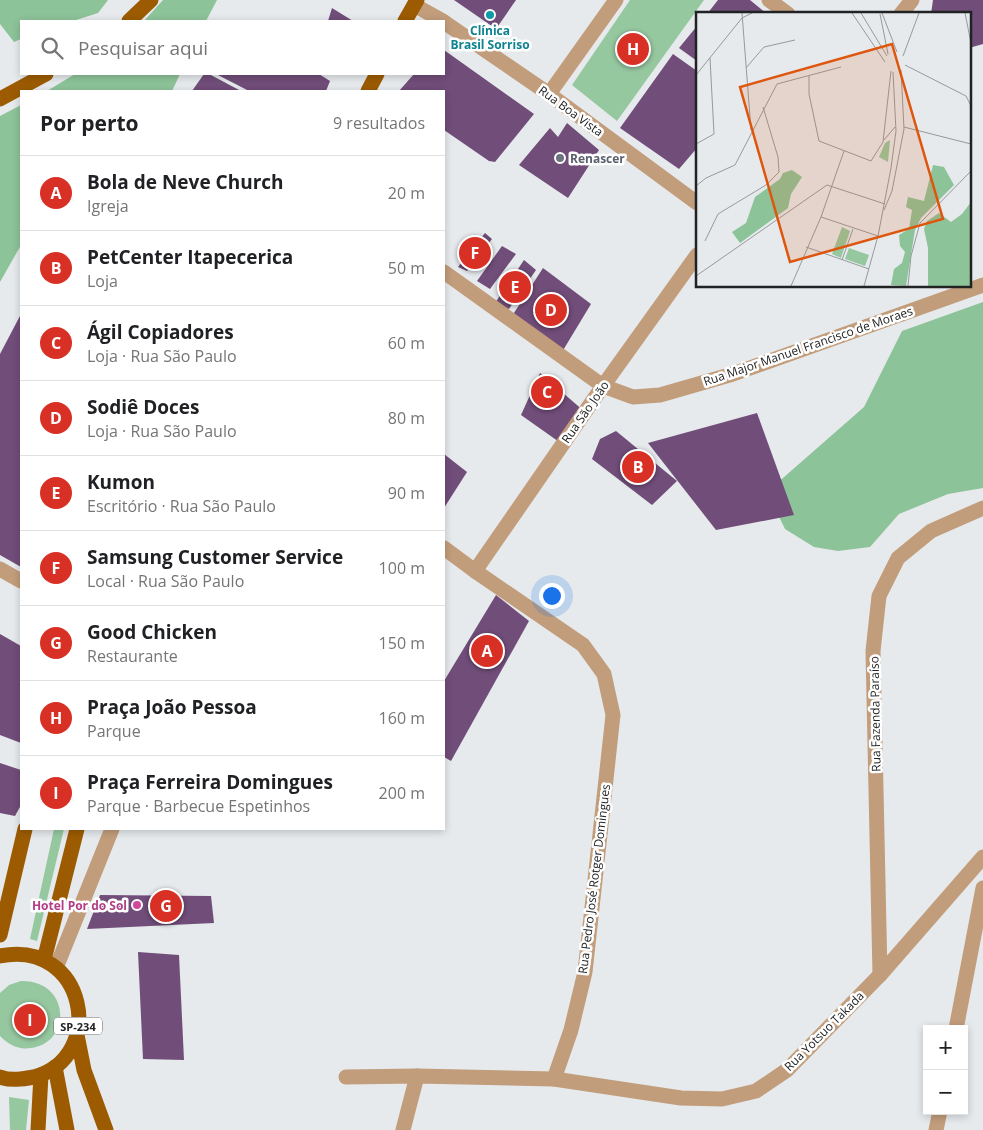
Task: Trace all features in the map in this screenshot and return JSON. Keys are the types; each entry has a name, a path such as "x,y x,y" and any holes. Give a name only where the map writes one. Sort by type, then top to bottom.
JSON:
{"main road":[{"path":"130,20 151,0"},
{"path":"406,20 415,2"},
{"path":"0,99 44,75"},
{"path":"369,90 376,75"},
{"path":"0,935 25,830"},
{"path":"0,956 11,954 28,955 50,964 77,830"},
{"name":"SP-234","path":"0,1077 22,1080 41,1075 55,1067 68,1053 77,1035 80,1017 77,998 69,982 50,964"},
{"path":"77,1035 84,1070 106,1130"},
{"path":"55,1067 68,1130"},
{"path":"38,1130 41,1075"}],"street":[{"path":"549,94 616,0"},
{"path":"769,0 785,12"},
{"path":"903,12 912,0"},
{"name":"Rua Boa Vista","path":"415,2 442,20"},
{"name":"Rua Boa Vista","path":"445,22 549,94 696,202"},
{"name":"Rua São João","path":"475,571 603,386 696,257"},
{"name":"Rua Major Manuel Francisco de Moraes","path":"445,273 603,386 633,397 660,395 733,374 983,285"},
{"name":"Rua Fazenda Paraíso","path":"880,975 873,651 879,596 898,558 931,531 983,508"},
{"name":"Rua Pedro José Rotger Domingues","path":"445,549 583,645 604,674 613,716 585,972 571,1030 554,1080"},
{"path":"0,569 20,580"},
{"path":"50,964 112,830"},
{"name":"Rua Yotsuo Takada","path":"554,1080 682,1098 722,1099 756,1090 787,1070 880,975 983,857"},
{"path":"957,1025 983,888"},
{"path":"346,1077 417,1076 554,1080"},
{"path":"403,1130 417,1076"},
{"path":"936,1130 939,1115"}],"green space":[{"path":"0,0 108,0 98,13 76,20 20,20 20,39 14,42 0,24"},
{"path":"163,0 217,0 207,20 145,20"},
{"path":"630,0 704,0 617,121 572,85"},
{"path":"73,75 180,75 172,90 49,90"},
{"path":"20,106 20,247 0,282 0,116"},
{"path":"983,302 983,488 948,494 899,514 870,547 838,551 814,547 785,529 767,492 864,407 902,331"},
{"path":"54,830 64,830 37,941 30,939"},
{"path":"21,981 37,983 49,990 57,1000 60,1012 59,1024 54,1035 44,1044 31,1048 14,1046 0,1036 0,993 9,985"},
{"path":"9,1097 29,1100 26,1130 10,1130"}],"building":[{"name":"Clínica Brasil Sorriso","path":"454,0 516,0 496,29"},
{"path":"718,0 750,0 765,12 709,12"},
{"path":"933,0 983,0 983,44 970,48 970,12 931,12"},
{"path":"332,8 351,20 328,20"},
{"path":"696,27 696,60 679,48"},
{"path":"445,51 534,114 495,162 489,161 445,131 445,90 400,90 413,75 445,75"},
{"path":"673,54 696,70 696,149 679,169 620,128"},
{"path":"203,75 211,75 239,90 193,90"},
{"path":"218,75 321,75 330,81 326,90 247,90"},
{"name":"Renascer","path":"567,123 599,150 568,198 519,165 550,128 558,137"},
{"path":"485,233 492,239 467,271 458,267"},
{"path":"502,246 516,254 490,289 477,281"},
{"path":"524,260 536,270 509,309 495,303"},
{"path":"543,268 591,304 562,352 512,316"},
{"path":"20,316 20,566 0,555 0,354"},
{"path":"540,373 585,412 562,444 521,415"},
{"path":"757,413 794,515 716,530 648,443"},
{"path":"616,431 677,481 652,505 592,459 600,439"},
{"path":"445,455 467,472 445,506"},
{"path":"496,595 529,621 451,761 445,758 445,679"},
{"path":"0,634 20,645 20,743 0,735"},
{"path":"0,763 20,770 20,807 15,816 0,813"},
{"path":"100,895 211,896 214,923 87,929"},
{"path":"138,952 179,955 184,1060 143,1059"}],"place":[{"name":"Clínica Brasil Sorriso","path":"490,15"},
{"name":"Praça João Pessoa","path":"633,49"},
{"name":"Renascer","path":"560,158"},
{"name":"Samsung Customer Service","path":"475,253"},
{"name":"Kumon","path":"515,287"},
{"name":"Sodiê Doces","path":"551,310"},
{"name":"Ágil Copiadores","path":"547,392"},
{"name":"PetCenter Itapecerica","path":"638,467"},
{"name":"Bola de Neve Church","path":"487,651"},
{"name":"Hotel Por do Sol","path":"137,905"},
{"name":"Good Chicken","path":"166,906"},
{"name":"Praça Ferreira Domingues","path":"30,1020"}]}
